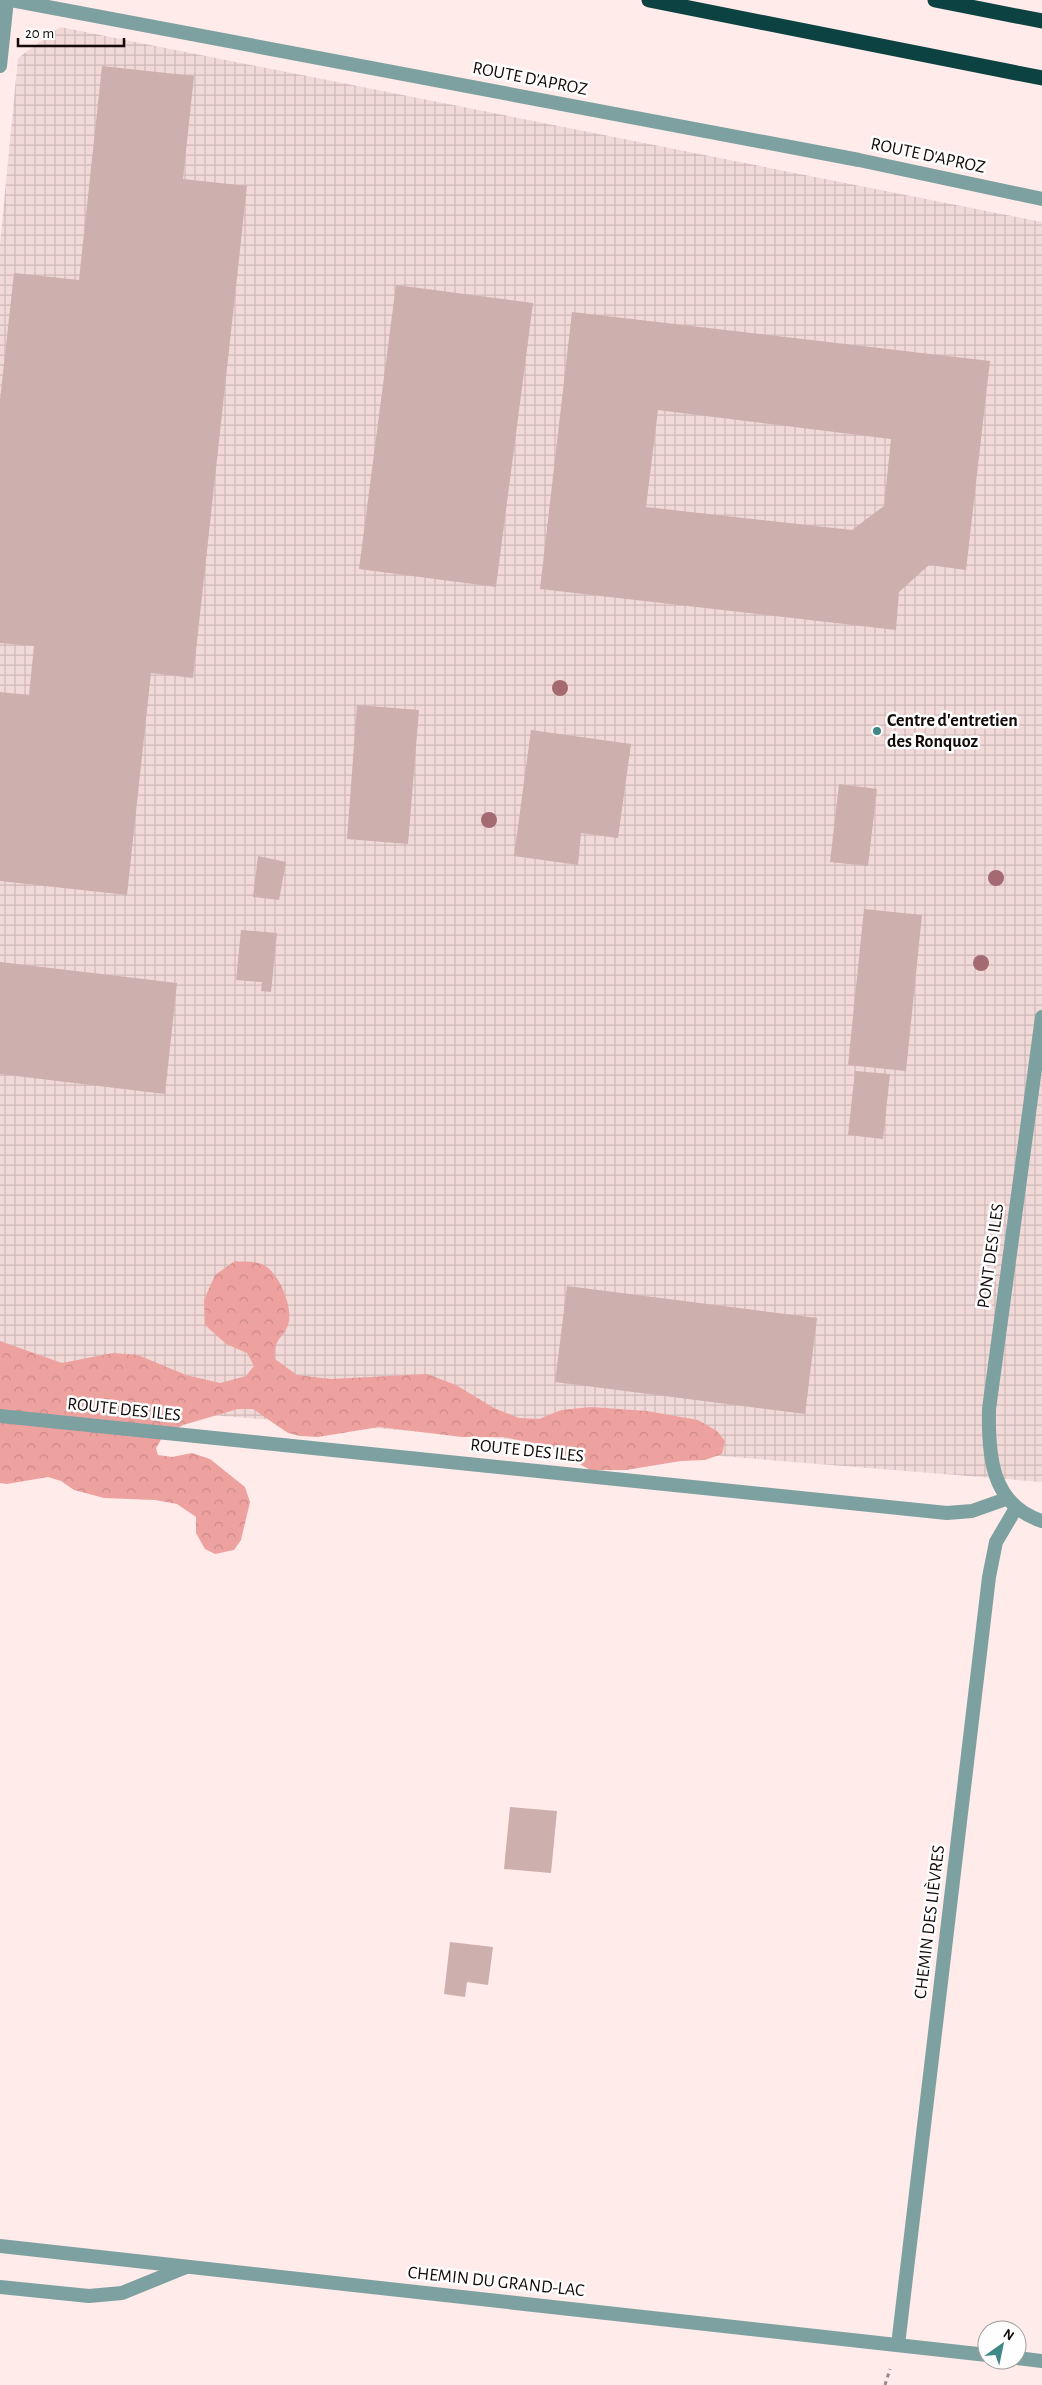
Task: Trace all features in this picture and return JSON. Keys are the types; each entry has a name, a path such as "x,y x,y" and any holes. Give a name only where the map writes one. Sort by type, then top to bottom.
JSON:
{"highway":[{"path":"649,0 1042,78"},
{"path":"935,0 1042,21"}],"street":[{"path":"0,66 7,0"},
{"name":"ROUTE D'APROZ","path":"11,0 859,160 1042,198"},
{"name":"PONT DES ILES","path":"1011,1503 992,1467 988,1439 989,1410 1042,1016"},
{"name":"ROUTE DES ILES","path":"0,1416 947,1513 972,1511 1011,1503"},
{"path":"1011,1503 1042,1521"},
{"name":"CHEMIN DES LIÈVRES","path":"898,2345 989,1577 996,1542 1011,1503"},
{"name":"CHEMIN DU GRAND-LAC","path":"0,2246 977,2354"},
{"path":"0,2287 89,2296 122,2293 186,2267"},
{"path":"1027,2359 1042,2361"}],"shaded area":[{"path":"60,27 1042,222 1042,1482 0,1398 0,244 18,58"}],"green space":[{"path":"235,1261 262,1264 273,1273 283,1289 288,1306 289,1321 276,1346 275,1359 297,1375 331,1379 427,1374 456,1385 494,1408 519,1418 539,1419 561,1410 591,1407 647,1411 698,1420 717,1431 725,1441 722,1454 705,1460 681,1461 626,1470 590,1470 549,1446 503,1437 462,1437 379,1427 318,1437 300,1436 288,1433 253,1409 238,1409 183,1425 162,1438 156,1448 158,1455 172,1457 192,1453 210,1459 245,1487 250,1502 241,1540 234,1550 215,1554 205,1549 196,1533 196,1517 177,1504 155,1500 104,1498 74,1490 61,1481 48,1477 7,1484 0,1483 0,1341 62,1363 113,1353 138,1355 186,1375 220,1383 246,1376 254,1366 247,1353 226,1344 205,1325 204,1300 215,1275"}],"building":[{"path":"102,66 194,76 183,179 247,186 193,678 151,673 127,895 0,881 0,692 29,695 34,646 0,643 0,400 14,273 79,280"},
{"path":"396,285 533,303 496,587 359,569"},
{"path":"572,312 990,361 966,570 929,565 899,592 896,630 540,589","holes":["658,410 891,439 884,506 852,530 646,507"]},
{"path":"357,705 419,710 408,844 347,839"},
{"path":"531,730 631,744 618,838 581,833 578,865 514,856"},
{"path":"839,784 877,789 868,866 830,862"},
{"path":"258,856 286,862 279,900 253,897"},
{"path":"864,909 922,915 906,1071 848,1065"},
{"path":"241,930 277,933 271,992 261,991 262,982 236,980"},
{"path":"0,962 177,983 165,1094 0,1074"},
{"path":"855,1071 890,1074 883,1139 848,1135"},
{"path":"567,1286 817,1318 805,1414 555,1382"},
{"path":"510,1807 557,1811 551,1873 504,1869"},
{"path":"450,1942 493,1947 488,1985 467,1982 465,1997 444,1994"}],"place":[{"name":"Centre d'entretien des Ronquoz","path":"877,731"}]}
